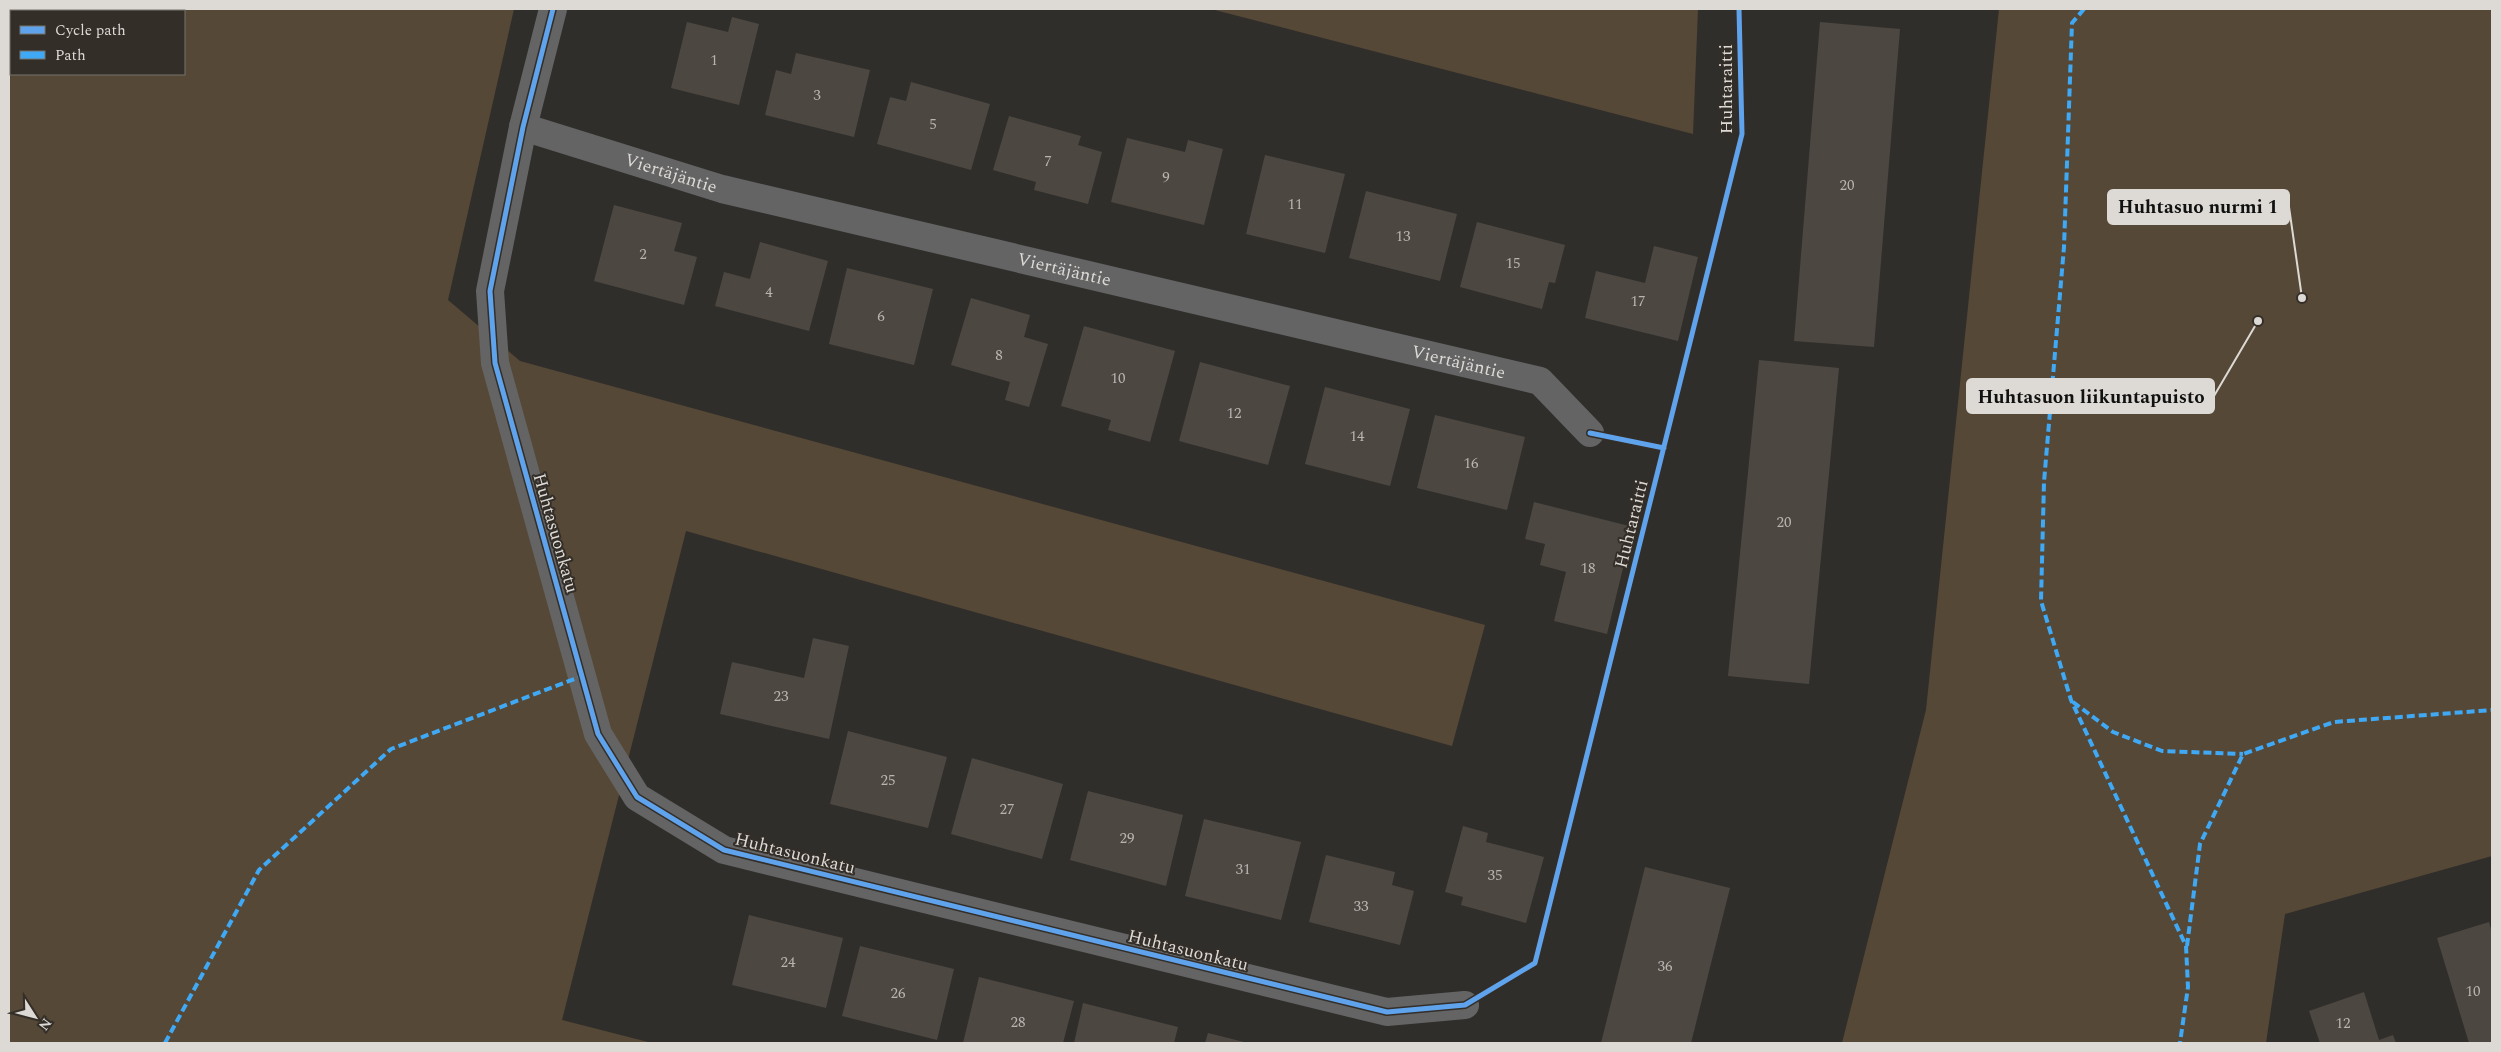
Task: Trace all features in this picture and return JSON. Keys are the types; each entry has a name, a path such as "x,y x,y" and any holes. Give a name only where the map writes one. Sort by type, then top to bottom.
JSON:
{"street":[{"name":"Huhtasuonkatu","path":"553,9 523,128 490,291 495,363 598,734 637,797 724,850 1387,1012 1464,1005"},
{"name":"Viertäjäntie","path":"523,128 722,189 1540,381 1590,433"}],"shaded area":[{"path":"9,9 514,9 448,300 520,361 1485,625 1452,746 686,531 562,1020 652,1043 9,1043"},
{"path":"1211,9 1698,9 1693,134"},
{"path":"1999,9 2492,9 2492,856 2285,914 2266,1043 1842,1043 1926,710"}],"building":[{"path":"732,17 759,24 739,105 671,88 687,22 728,32"},
{"path":"1820,22 1900,29 1874,347 1794,341"},
{"path":"796,53 870,70 854,137 765,115 776,70 791,74"},
{"path":"911,82 990,104 971,170 877,144 890,97 906,101"},
{"path":"1009,116 1081,136 1078,145 1102,152 1088,204 1034,190 1036,182 993,170"},
{"path":"1127,138 1185,152 1188,140 1223,149 1204,225 1111,202"},
{"path":"1265,155 1345,174 1325,253 1246,234"},
{"path":"1366,191 1457,214 1440,281 1349,258"},
{"path":"614,205 682,223 674,251 697,257 684,305 594,281"},
{"path":"1477,222 1565,245 1555,283 1549,282 1542,309 1460,287"},
{"path":"760,242 828,261 809,331 715,306 724,272 750,279"},
{"path":"1654,246 1698,257 1678,341 1585,318 1596,271 1645,283"},
{"path":"847,268 933,289 914,365 829,344"},
{"path":"971,298 1030,315 1024,337 1048,344 1029,407 1005,400 1010,382 951,365"},
{"path":"1084,326 1175,351 1150,442 1108,430 1111,420 1061,406"},
{"path":"1759,360 1839,368 1809,684 1728,676"},
{"path":"1200,362 1290,386 1268,465 1179,441"},
{"path":"1325,387 1410,409 1390,486 1305,464"},
{"path":"1435,415 1525,437 1507,510 1417,488"},
{"path":"1534,502 1633,527 1607,634 1554,621 1566,572 1540,565 1545,544 1525,539"},
{"path":"813,638 849,646 829,739 720,714 732,662 804,678"},
{"path":"848,731 947,757 928,828 830,804"},
{"path":"972,758 1063,784 1042,859 951,834"},
{"path":"1088,791 1183,815 1166,886 1070,860"},
{"path":"1204,819 1301,842 1281,920 1185,896"},
{"path":"1463,826 1488,833 1486,842 1544,857 1526,923 1461,905 1463,897 1445,892"},
{"path":"1326,855 1395,872 1392,885 1414,891 1400,945 1309,922"},
{"path":"1645,867 1730,888 1691,1043 1601,1043"},
{"path":"749,915 843,938 826,1008 732,985"},
{"path":"2489,922 2492,933 2492,1043 2469,1043 2437,938"},
{"path":"860,946 954,969 937,1040 842,1016"},
{"path":"979,977 1074,1001 1063,1043 963,1043"},
{"path":"2364,992 2379,1040 2393,1035 2396,1043 2320,1043 2309,1011"},
{"path":"1083,1003 1178,1027 1174,1043 1074,1043"},
{"path":"1208,1033 1248,1043 1205,1043"}],"marked path":[{"path":"2084,9 2072,23 2064,247 2044,482 2041,601 2071,700 2186,946 2188,987 2180,1043"},
{"path":"165,1043 259,870 391,749 582,676"},
{"path":"2073,702 2113,732 2162,751 2243,754"},
{"path":"2187,946 2200,844 2243,754 2334,722 2492,710"}],"cycle path":[{"name":"Huhtaraitti","path":"553,9 523,127 490,291 495,363 598,734 637,797 724,850 1387,1012 1465,1005 1535,963 1742,134 1739,9"},
{"path":"1590,433 1664,448"}],"place":[{"name":"Huhtasuo nurmi 1","path":"2302,298"},
{"name":"Huhtasuon liikuntapuisto","path":"2258,321"}]}
